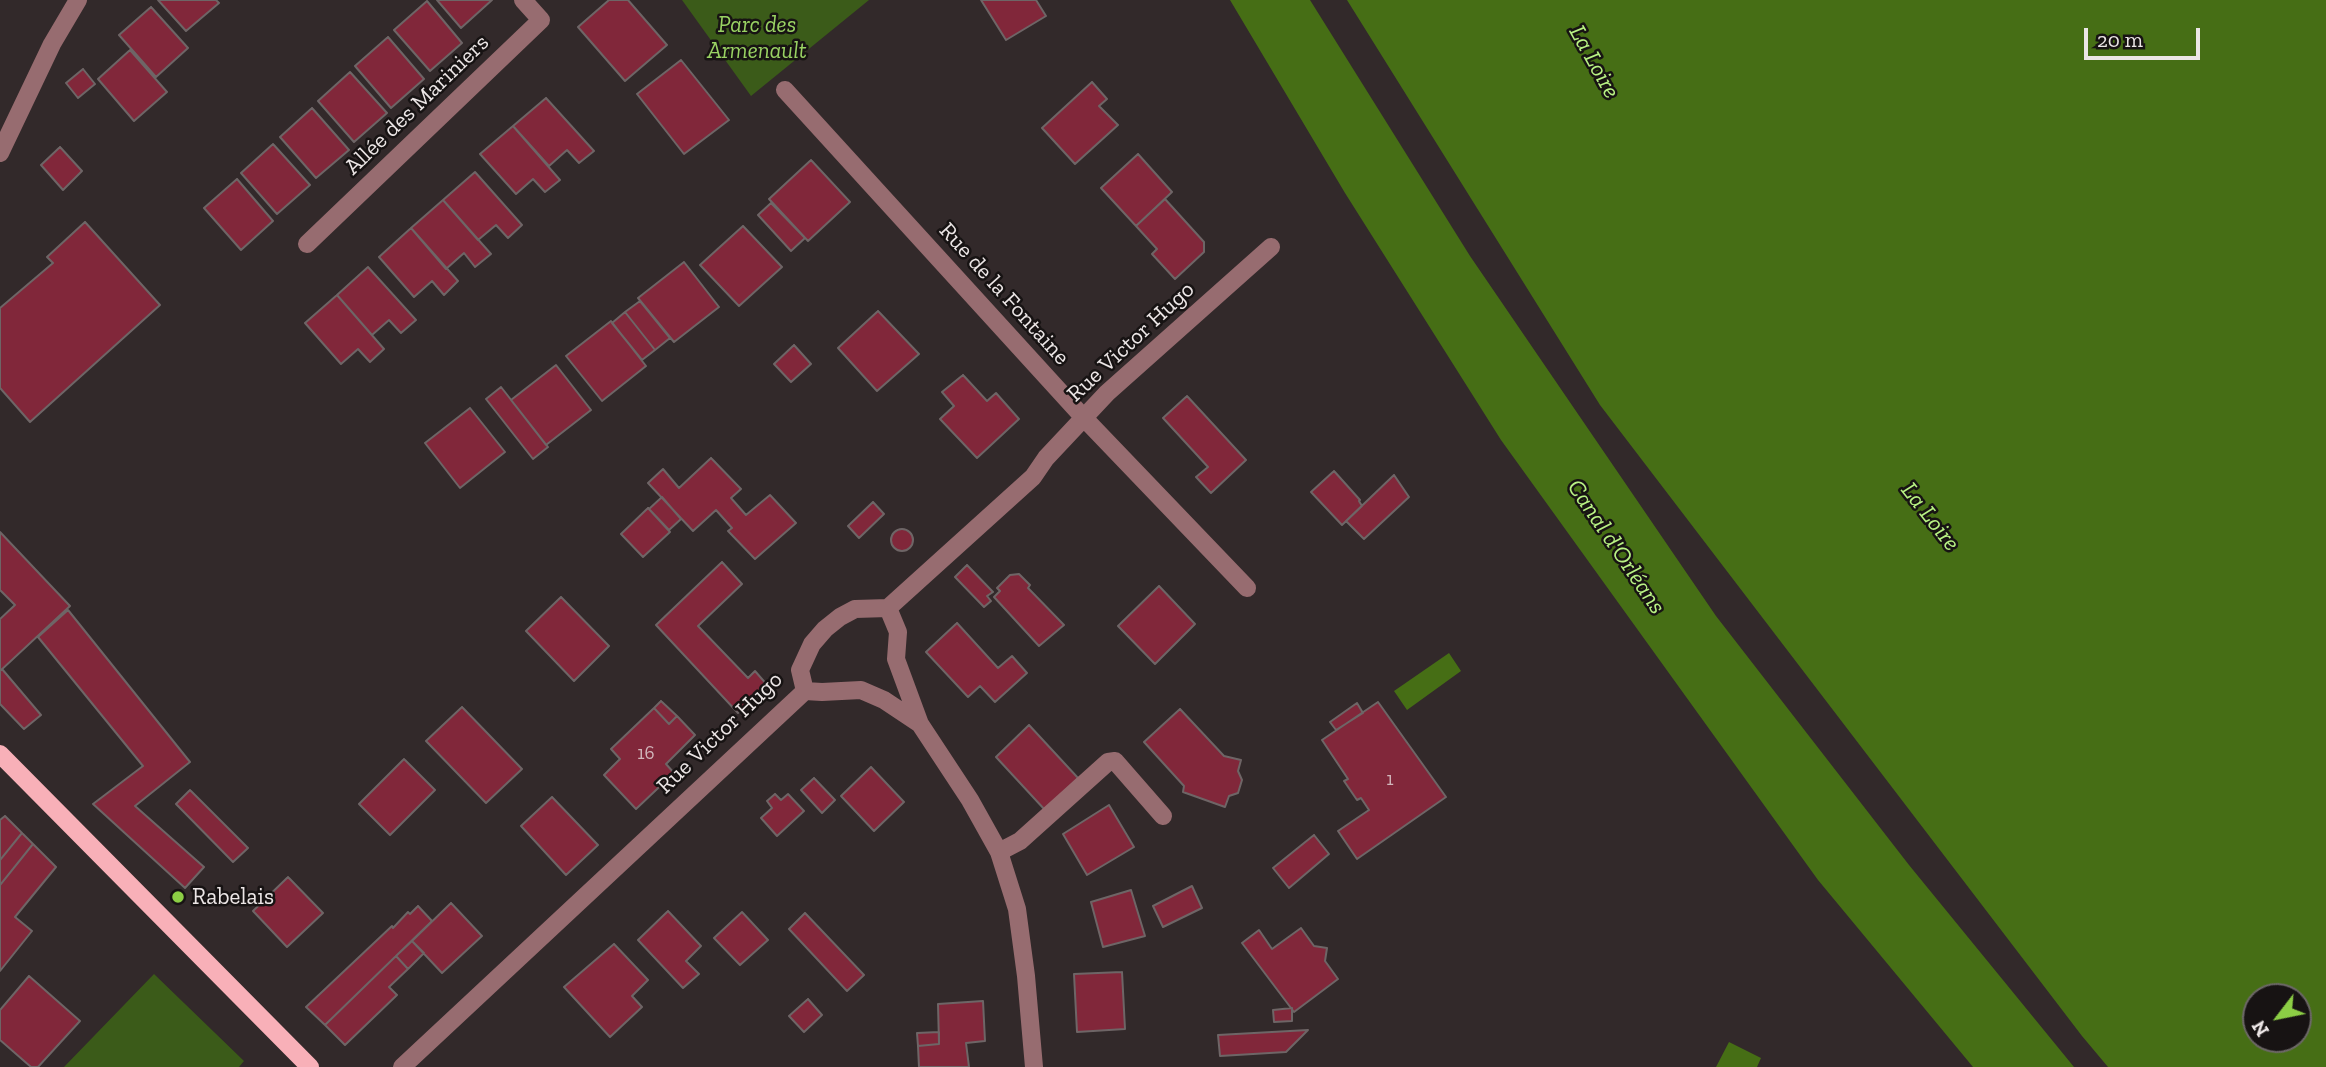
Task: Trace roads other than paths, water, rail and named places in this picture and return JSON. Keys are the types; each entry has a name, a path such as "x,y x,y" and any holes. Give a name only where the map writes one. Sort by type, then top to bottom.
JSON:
{"main road":[{"path":"0,754 310,1067"}],"street":[{"path":"1,150 52,44 78,0"},
{"name":"Allée des Mariniers","path":"307,244 541,20 523,0"},
{"name":"Rue de la Fontaine","path":"785,90 1084,418 1247,588"},
{"name":"Rue Victor Hugo","path":"402,1067 805,691 800,670 812,644 825,629 855,608 888,607 1033,477 1046,458 1107,393 1271,247"},
{"path":"888,607 898,632 896,659 920,724 970,800 999,852 1017,909 1034,1067"},
{"path":"805,691 862,690 884,700 920,724"},
{"path":"999,852 1020,841 1108,762 1115,761 1163,817"}],"water":[{"name":"Canal d'Orléans","path":"1230,0 1310,0 1470,256 1716,616 1909,865 2074,1067 1973,1067 1818,880 1501,440 1345,193"},
{"name":"La Loire","path":"1347,0 2326,0 2326,1067 2108,1067 1600,405"},
{"path":"1449,653 1461,671 1407,710 1394,691"},
{"path":"1729,1042 1761,1058 1757,1067 1716,1067"}],"place":[{"name":"Rabelais","path":"178,897"}],"park label":[{"name":"Parc des Armenault","path":"757,38"}]}
